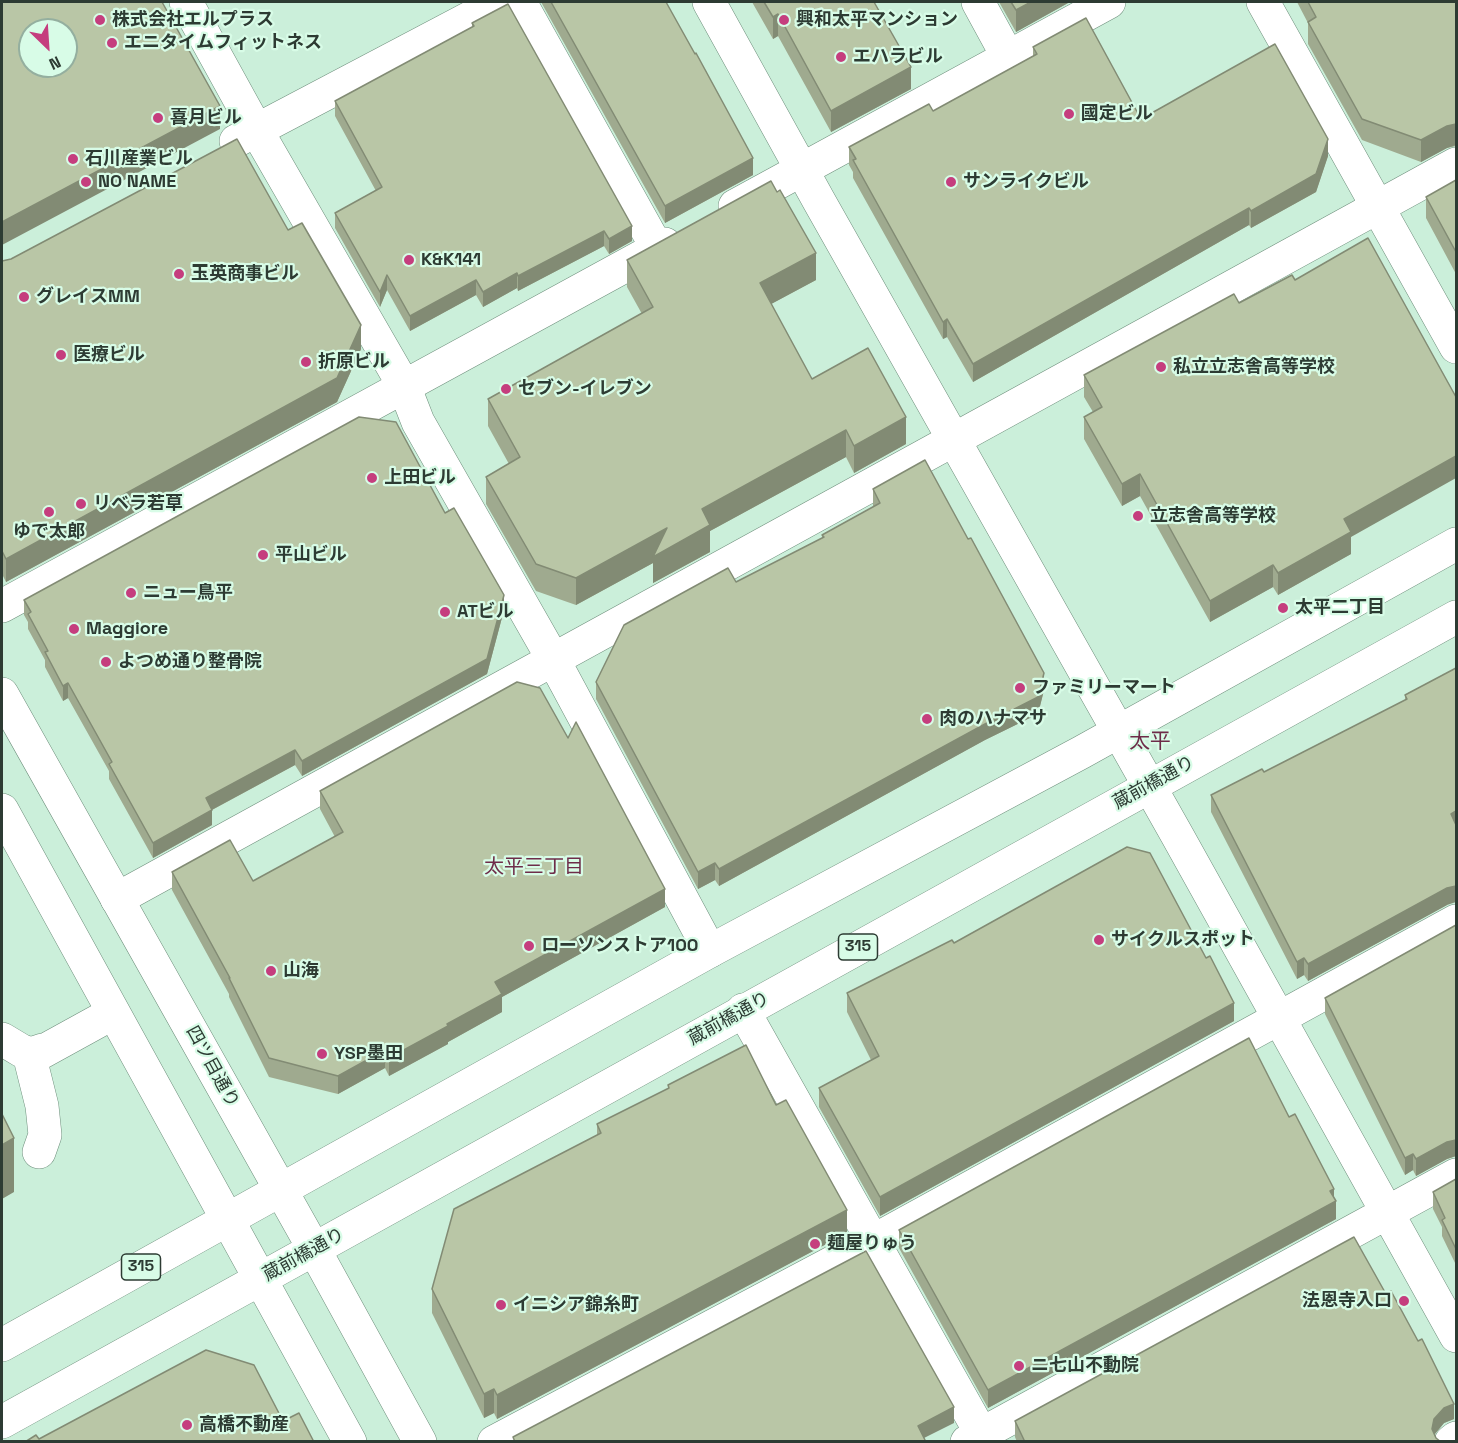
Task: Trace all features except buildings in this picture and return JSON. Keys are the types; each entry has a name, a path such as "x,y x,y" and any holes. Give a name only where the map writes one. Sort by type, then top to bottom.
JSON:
{"street":[{"path":"186,2 257,131 404,386 418,422 553,659 710,951"},
{"path":"208,156 500,2"},
{"path":"520,2 657,248"},
{"path":"709,2 1456,1336"},
{"path":"978,2 1008,57"},
{"path":"2,606 1109,2"},
{"path":"1263,2 1456,347"},
{"path":"117,899 1456,164"},
{"name":"315","path":"2,1345 710,951 1119,731 1456,544"},
{"name":"蔵前橋通り","path":"2,1422 1456,616"},
{"name":"四ツ目通り","path":"2,693 281,1189 420,1442"},
{"path":"2,810 10,846 113,1013 350,1442"},
{"path":"494,1442 873,1241 1456,921"},
{"path":"743,1010 873,1241 978,1439 1456,1175"},
{"path":"39,1152 45,1135 44,1119 31,1062 33,1057 113,1013"},
{"path":"2,1039 22,1052 31,1054 43,1050"},
{"path":"1451,1442 1456,1438"}],"place":[{"name":"株式会社エルプラス","path":"100,20"},
{"name":"興和太平マンション","path":"784,20"},
{"name":"エニタイムフィットネス","path":"112,43"},
{"name":"エハラビル","path":"841,57"},
{"name":"國定ビル","path":"1069,114"},
{"name":"喜月ビル","path":"158,118"},
{"name":"石川産業ビル","path":"73,159"},
{"name":"NO NAME","path":"86,182"},
{"name":"サンライクビル","path":"951,182"},
{"name":"K&K141","path":"409,260"},
{"name":"玉英商事ビル","path":"179,274"},
{"name":"グレイスMM","path":"24,297"},
{"name":"医療ビル","path":"61,355"},
{"name":"折原ビル","path":"306,362"},
{"name":"私立立志舎高等学校","path":"1161,367"},
{"name":"セブン-イレブン","path":"506,389"},
{"name":"上田ビル","path":"372,478"},
{"name":"リベラ若草","path":"81,504"},
{"name":"ゆで太郎","path":"49,512"},
{"name":"立志舎高等学校","path":"1138,516"},
{"name":"平山ビル","path":"263,555"},
{"name":"ニュー鳥平","path":"131,593"},
{"name":"太平二丁目","path":"1283,608"},
{"name":"ATビル","path":"445,612"},
{"name":"Maggiore","path":"74,629"},
{"name":"よつめ通り整骨院","path":"106,662"},
{"name":"ファミリーマート","path":"1020,688"},
{"name":"肉のハナマサ","path":"927,719"},
{"name":"サイクルスポット","path":"1099,940"},
{"name":"ローソンストア100","path":"529,946"},
{"name":"山海","path":"271,971"},
{"name":"YSP墨田","path":"322,1054"},
{"name":"麺屋りゅう","path":"815,1244"},
{"name":"法恩寺入口","path":"1404,1301"},
{"name":"イニシア錦糸町","path":"501,1305"},
{"name":"ニ七山不動院","path":"1019,1366"},
{"name":"高橋不動産","path":"187,1425"}],"district":[{"name":"太平","path":"1150,742"},
{"name":"太平三丁目","path":"534,868"}]}
